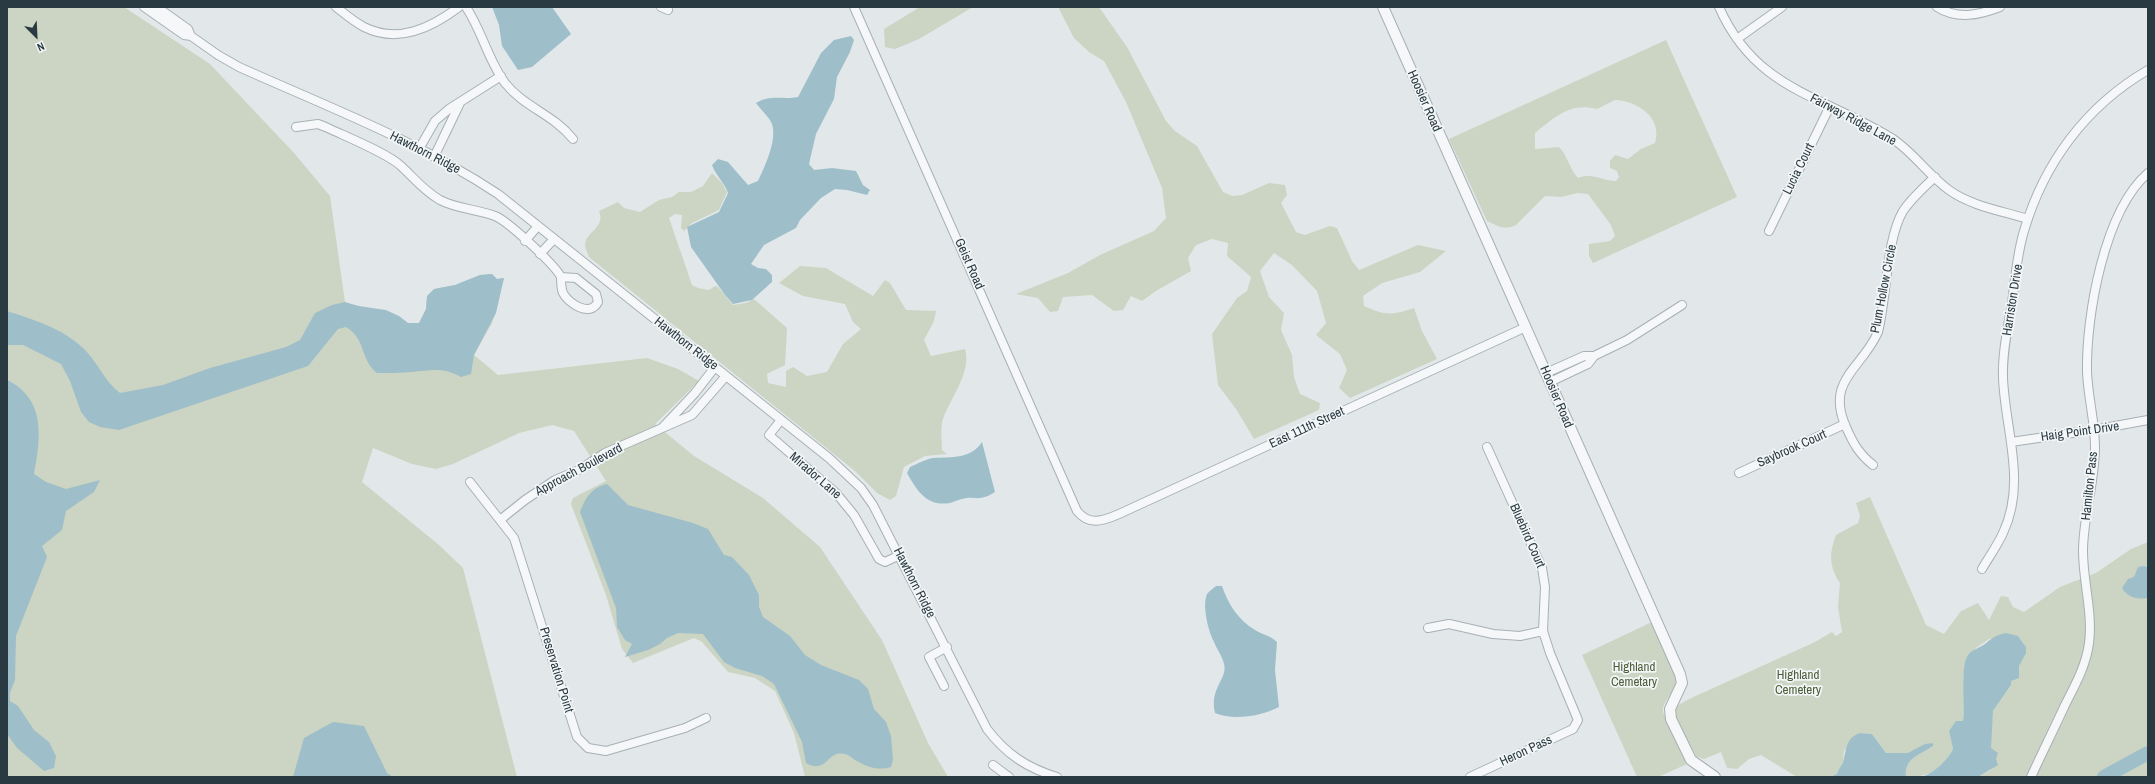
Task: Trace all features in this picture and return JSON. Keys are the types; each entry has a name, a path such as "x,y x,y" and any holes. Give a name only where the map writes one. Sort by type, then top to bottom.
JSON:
{"street":[{"name":"Hawthorn Ridge","path":"144,7 184,35 191,36 218,55 239,67 420,149 498,194 829,458 861,488 873,505 988,729 997,742 1021,763 1038,772 1057,777"},
{"name":"Hawthorn Ridge","path":"157,7 188,29 191,36"},
{"path":"336,7 364,27 379,33 394,35 422,30 436,23 459,7"},
{"path":"466,7 476,24 501,76 523,101 563,126 573,139"},
{"name":"Geist Road","path":"854,7 1077,511 1086,520"},
{"name":"Hoosier Road","path":"1383,7 1680,674 1682,683 1670,709 1671,719 1690,760 1715,777"},
{"name":"Fairway Ridge Lane","path":"1719,7 1737,39 1755,61 1775,78 1895,140 1950,191 1967,200 2028,219"},
{"path":"1737,39 1782,7"},
{"path":"1937,7 1957,15 1968,16 1979,15 2000,7"},
{"name":"Harriston Drive","path":"1982,570 2004,532 2013,500 2015,477 2004,389 2004,359 2021,246 2028,219 2044,180 2071,136 2107,98 2148,70"},
{"path":"420,149 435,121 462,101 501,76"},
{"path":"434,156 453,115 462,101"},
{"name":"Lucia Court","path":"1769,231 1830,106"},
{"path":"296,127 318,124 347,137 401,166 419,185 440,200 497,217 559,272 565,295 581,309 590,310 596,307 598,302 596,294 576,278 561,277"},
{"name":"Hamilton Pass","path":"2031,777 2081,674 2088,652 2089,625 2083,553 2094,466 2093,430 2087,374 2088,341 2104,254 2118,216 2128,198 2148,172"},
{"name":"Plum Hollow Circle","path":"1873,465 1859,452 1845,424 1839,401 1842,385 1873,342 1878,332 1898,224 1908,204 1935,177"},
{"path":"525,241 538,226"},
{"path":"540,254 554,239"},
{"path":"1548,377 1588,364 1594,356 1627,340 1682,305"},
{"name":"East 111th Street","path":"1086,520 1097,522 1119,514 1526,327"},
{"name":"Approach Boulevard","path":"662,428 695,393 715,367"},
{"name":"Approach Boulevard","path":"500,520 525,500 555,480 578,470 605,453 692,416 726,376"},
{"name":"Mirador Lane","path":"781,420 769,435 836,493 854,515 879,558 885,562 900,555"},
{"name":"Haig Point Drive","path":"2011,442 2148,420"},
{"name":"Saybrook Court","path":"1739,473 1845,424"},
{"name":"Bluebird Court","path":"1487,447 1542,568 1545,587 1543,631 1550,653 1578,720"},
{"name":"Preservation Point","path":"470,482 514,538 577,737 581,742 588,748 606,751 685,728 706,718"},
{"path":"1428,628 1449,624 1493,634 1520,636 1543,631"},
{"path":"944,686 929,657 947,648"},
{"name":"Heron Pass","path":"1470,777 1573,729 1578,720"},
{"path":"993,765 1010,777"}],"green space":[{"path":"7,7 124,7 210,64 294,153 330,196 345,302 386,311 408,323 419,323 426,309 427,296 434,289 455,285 480,275 492,274 497,279 504,278 492,323 474,355 498,375 647,358 678,369 699,381 655,424 694,456 763,498 820,547 882,640 928,743 948,777 805,777 794,733 775,691 755,678 728,672 702,642 694,638 633,663 622,649 606,595 571,504 573,498 606,481 574,431 552,425 519,433 453,464 436,469 412,464 373,448 362,482 439,545 463,568 517,777 7,777"},
{"path":"920,7 973,7 919,39 895,49 885,47 884,29"},
{"path":"1058,7 1099,7 1127,47 1166,121 1175,131 1197,146 1223,192 1232,196 1242,195 1269,183 1285,185 1287,195 1281,203 1296,232 1305,235 1330,226 1337,228 1352,261 1359,270 1418,245 1446,251 1420,272 1382,283 1363,296 1364,306 1378,312 1394,313 1414,308 1422,331 1437,359 1350,398 1339,388 1347,370 1340,354 1316,335 1326,323 1317,291 1292,265 1274,253 1260,271 1269,297 1284,313 1281,330 1292,355 1294,377 1300,394 1320,403 1319,410 1254,439 1236,409 1218,385 1212,334 1237,298 1247,291 1251,277 1227,256 1228,243 1212,239 1196,245 1188,258 1191,271 1156,291 1142,301 1131,296 1123,310 1114,311 1092,295 1063,297 1058,311 1050,312 1038,298 1016,294 1068,273 1100,255 1154,231 1166,218 1162,188 1126,102 1104,61 1089,52 1074,38"},
{"path":"1666,40 1737,197 1593,263 1589,256 1589,244 1610,241 1615,236 1611,225 1588,194 1577,193 1561,197 1545,196 1516,225 1508,228 1498,226 1487,221 1449,139","holes":["1615,100 1632,103 1646,112 1652,118 1655,125 1656,134 1655,143 1641,149 1628,159 1615,155 1610,161 1610,168 1617,171 1619,177 1616,181 1592,176 1583,176 1578,178 1559,147 1535,149 1535,133 1563,112 1571,109 1587,107 1597,109"]},
{"path":"712,173 722,183 727,192 719,210 692,223 684,231 681,228 682,215 675,214 669,218 692,285 709,290 715,286 718,287 733,305 746,303 754,299 787,328 785,365 767,374 768,383 786,387 786,371 793,367 807,376 827,372 843,344 861,329 853,322 845,304 803,296 779,283 800,266 826,268 873,296 885,280 890,283 906,310 936,311 934,321 924,340 931,356 965,349 966,367 942,422 942,450 947,454 925,456 904,467 896,496 890,500 877,493 855,471 589,257 585,245 586,240 600,222 599,211 618,202 624,208 640,212 659,200 672,197 679,192 691,192 703,186"},
{"name":"Highland Cemetery","path":"1870,497 1926,625 1944,634 1961,611 1978,603 1989,620 2001,596 2008,597 2013,607 2024,612 2060,587 2096,573 2131,549 2148,542 2148,777 1978,777 1991,770 1990,742 1993,711 2011,685 2011,681 2019,673 2019,666 2026,647 2018,636 1989,639 1976,648 1963,676 1965,692 1963,721 1949,731 1953,749 1939,767 1928,774 1906,777 1906,770 1910,761 1914,757 1933,746 1908,753 1886,753 1872,734 1860,733 1844,751 1843,761 1837,774 1830,777 1797,777 1761,755 1749,759 1737,769 1727,768 1721,752 1704,759 1696,756 1675,716 1677,706 1689,699 1815,642 1832,632 1836,636 1842,632 1838,607 1840,583 1832,566 1832,548 1836,535 1858,523 1860,516 1856,503"},
{"name":"Highland Cemetary","path":"1652,622 1678,680 1663,708 1663,712 1687,764 1658,777 1637,777 1582,655"}],"water":[{"path":"492,7 552,7 571,34 532,67 518,70 502,46 499,25"},
{"path":"851,36 854,40 850,52 837,77 834,99 816,134 809,164 814,170 832,168 856,171 863,185 870,190 867,195 847,190 835,189 821,198 800,220 796,228 764,245 751,264 758,268 766,269 772,275 772,282 752,300 733,304 691,247 687,227 719,212 728,193 712,165 718,159 728,162 748,185 758,181 770,150 773,126 756,103 761,100 772,98 798,97 821,53 834,40"},
{"path":"492,274 497,279 504,278 496,313 474,355 471,374 461,377 443,370 377,373 371,367 353,332 346,327 338,329 308,366 119,430 100,427 89,422 81,412 70,381 61,364 23,345 7,345 7,311 47,325 66,335 83,348 114,388 120,393 163,385 210,368 286,347 300,340 315,313 332,305 345,302 358,306 386,310 399,316 408,323 419,323 426,309 427,296 434,289 455,285 480,275"},
{"path":"7,380 20,388 29,398 35,409 39,433 34,474 46,482 66,489 100,480 94,492 66,511 62,530 42,546 47,557 16,636 15,680 10,693 10,701 18,706 34,730 49,742 56,756 54,768 44,771 17,748 7,734"},
{"path":"982,442 995,492 989,495 980,498 967,498 950,503 935,503 919,491 907,473 910,467 927,459 954,457 972,452 978,448"},
{"path":"607,484 628,505 693,523 708,529 724,555 732,557 749,575 759,595 759,607 763,617 790,636 805,655 821,665 859,680 868,689 874,709 886,722 891,736 893,760 891,767 882,769 873,768 844,754 834,755 818,766 813,766 806,763 802,742 774,684 762,676 735,668 724,662 703,634 678,633 648,650 625,657 632,644 625,640 617,627 616,608 580,512 584,502 590,494 597,488"},
{"path":"2138,567 2148,567 2148,598 2140,599 2130,596 2122,588 2128,579 2134,577"},
{"path":"1216,586 1222,586 1227,599 1244,622 1277,642 1275,670 1279,707 1256,715 1239,717 1230,717 1215,713 1214,697 1225,669 1222,658 1210,631 1206,618 1205,605 1207,594"},
{"path":"2006,633 2018,636 2026,647 2026,653 2019,666 2019,678 2011,681 2011,685 1993,711 1991,748 1998,753 1996,759 1998,765 1978,777 1922,777 1940,766 1953,749 1949,731 1956,721 1963,721 1963,675 1966,659 1972,651 1994,637"},
{"path":"333,722 364,726 387,773 393,777 293,777 304,738"},
{"path":"1860,733 1872,734 1886,753 1908,753 1925,744 1933,743 1933,746 1910,761 1906,770 1906,777 1830,777 1837,774 1843,762 1849,741 1855,735"}],"waterway":[{"path":"2104,777 2148,753"}]}
